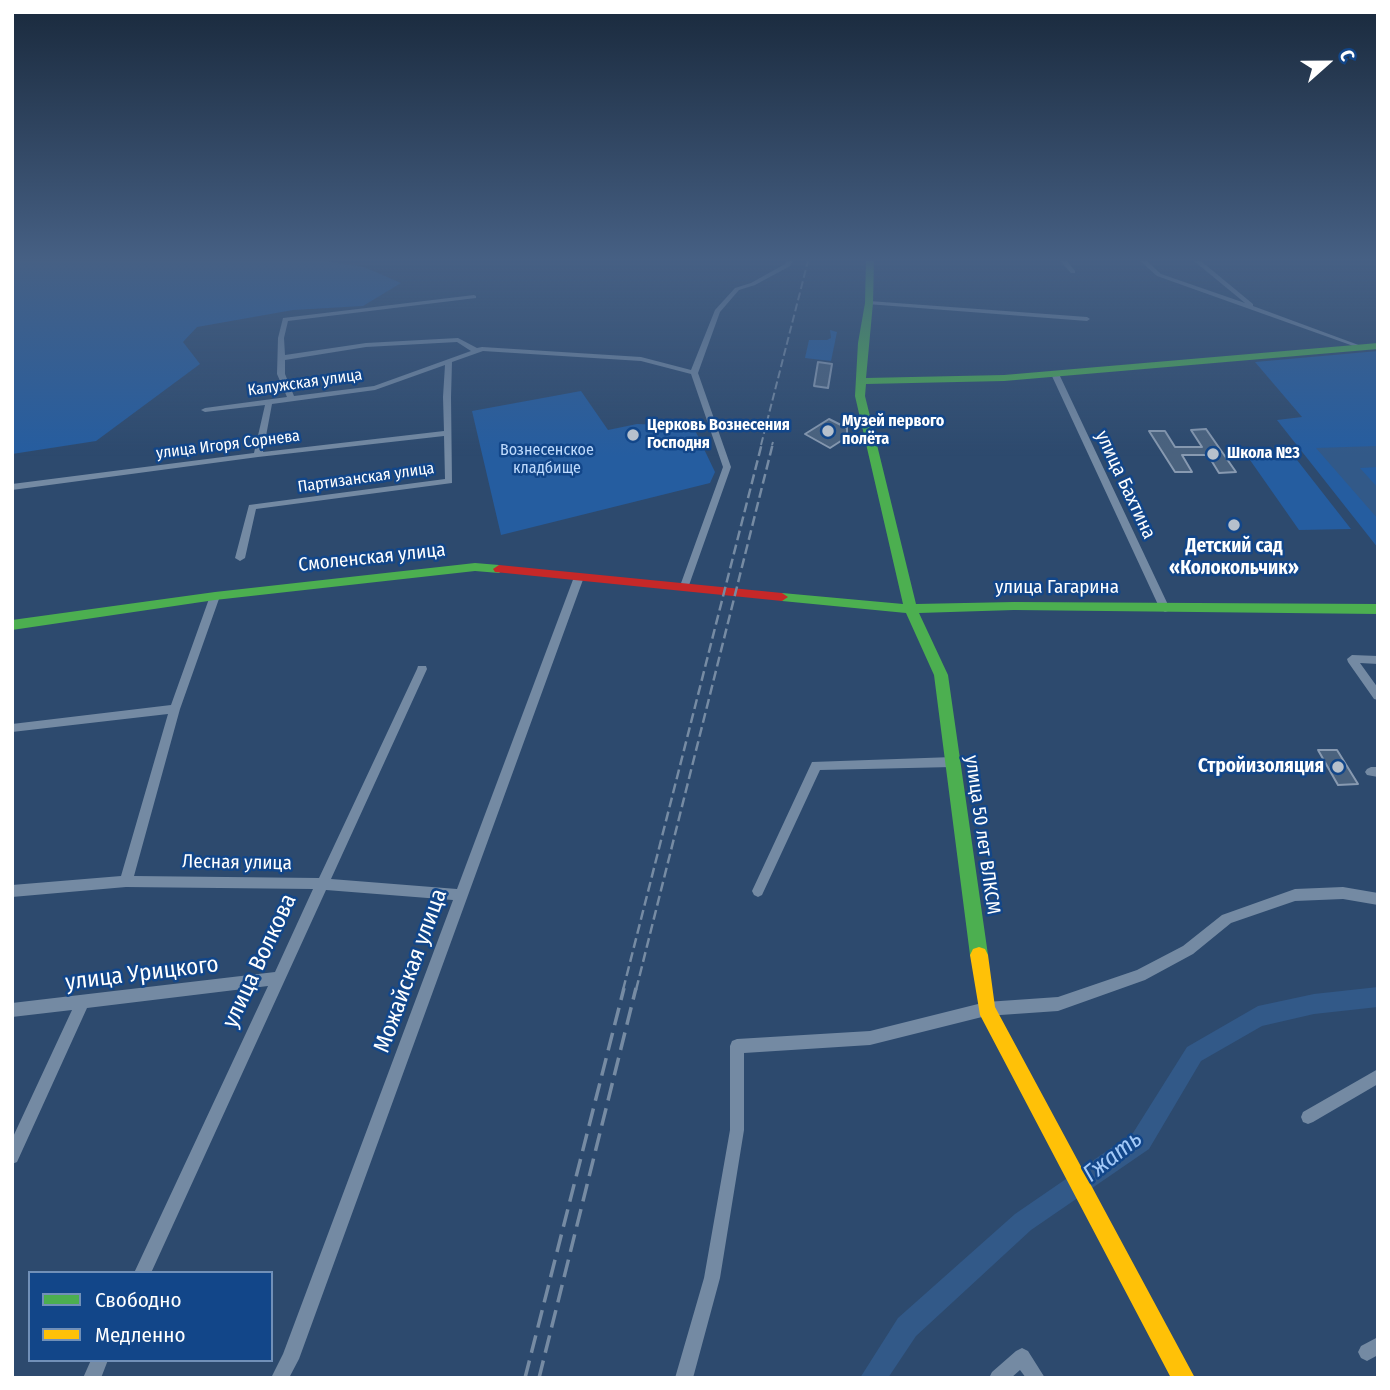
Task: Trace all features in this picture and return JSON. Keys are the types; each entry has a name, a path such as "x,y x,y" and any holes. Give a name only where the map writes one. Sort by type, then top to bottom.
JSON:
{"main road":[{"name":"улица 50 лет ВЛКСМ","path":"866,326 860,396 911,609 941,675 986,1009 1184,1378"},
{"path":"861,381 1004,378 1378,346"},
{"name":"Смоленская улица","path":"12,625 215,596 475,567 737,591"},
{"name":"улица Гагарина","path":"737,591 911,609 1014,606 1378,609"}],"street":[{"path":"284,326 281,374 291,399"},
{"path":"685,586 727,467 694,373 711,326"},
{"path":"1303,326 1361,347"},
{"path":"282,358 366,345 458,340 476,351"},
{"name":"Калужская улица","path":"205,410 375,388 482,349 641,359 694,373"},
{"name":"Партизанская улица","path":"240,558 252,507 449,481 449,363"},
{"name":"улица Бахтина","path":"1055,374 1165,609"},
{"path":"258,454 268,402"},
{"name":"улица Игоря Сорнева","path":"12,488 258,454 448,433"},
{"name":"Можайская улица","path":"280,1378 290,1359 579,577"},
{"path":"126,881 175,709 215,596"},
{"path":"1378,660 1352,659 1378,696"},
{"name":"улица Волкова","path":"143,1271 422,669"},
{"path":"12,728 175,709"},
{"path":"758,891 817,765 953,762"},
{"name":"Лесная улица","path":"12,891 126,881 321,884 462,895"},
{"path":"684,1378 712,1278 737,1130 737,1046 870,1038 986,1009 1058,1003 1140,975 1188,950 1227,919 1295,895 1343,893 1378,900"},
{"name":"улица Урицкого","path":"12,1010 277,978"},
{"path":"12,1157 82,1003"},
{"path":"1308,1117 1378,1076"},
{"path":"998,1378 1022,1357 1036,1378"},
{"path":"92,1378 99,1362"}],"green space":[{"path":"12,326 203,326 197,327 183,342 200,364 96,441 12,454"},
{"path":"830,330 837,332 831,361 805,358 809,340 827,340 831,338"},
{"path":"1378,351 1378,548 1277,420 1302,417 1255,362"},
{"name":"Вознесенское кладбище","path":"581,391 608,430 637,424 693,426 715,472 710,483 501,535 472,411"},
{"path":"1250,460 1297,460 1351,529 1299,530"}],"shaded area":[{"path":"1378,446 1378,467 1360,468 1378,488 1378,519 1316,448"}],"building":[{"path":"818,362 832,364 828,388 814,386"},
{"name":"Музей первого полёта","path":"829,419 847,428 847,437 830,448 805,434"},
{"path":"1206,429 1236,472 1219,473 1208,455 1182,455 1192,472 1175,472 1149,431 1165,431 1175,447 1202,447 1191,430"},
{"name":"Стройизоляция","path":"1318,750 1337,750 1358,784 1338,785"}],"waterway":[{"name":"Гжать","path":"873,1378 907,1327 1023,1222 1141,1141 1194,1054 1258,1016 1314,1004 1378,997"}],"railway":[{"path":"761,445 791,326"},
{"path":"623,990 762,443"},
{"path":"636,990 773,443"},
{"path":"525,1378 624,988"},
{"path":"539,1378 636,988"}],"traffic: fast":[{"path":"866,326 860,396 911,609 941,675 979,955"},
{"path":"861,381 1004,378 1378,346"},
{"path":"12,625 215,596 475,567 499,569"},
{"path":"782,597 911,609 1014,606 1378,609"}],"traffic: slow":[{"path":"979,955 986,1009 1184,1378"}],"traffic: jam":[{"path":"499,569 782,597"}],"place":[{"name":"Музей первого полёта","path":"828,431"},
{"name":"Церковь Вознесения Господня","path":"633,435"},
{"name":"Школа №3","path":"1213,454"},
{"name":"Детский сад «Колокольчик»","path":"1234,525"},
{"name":"Стройизоляция","path":"1338,767"}]}
